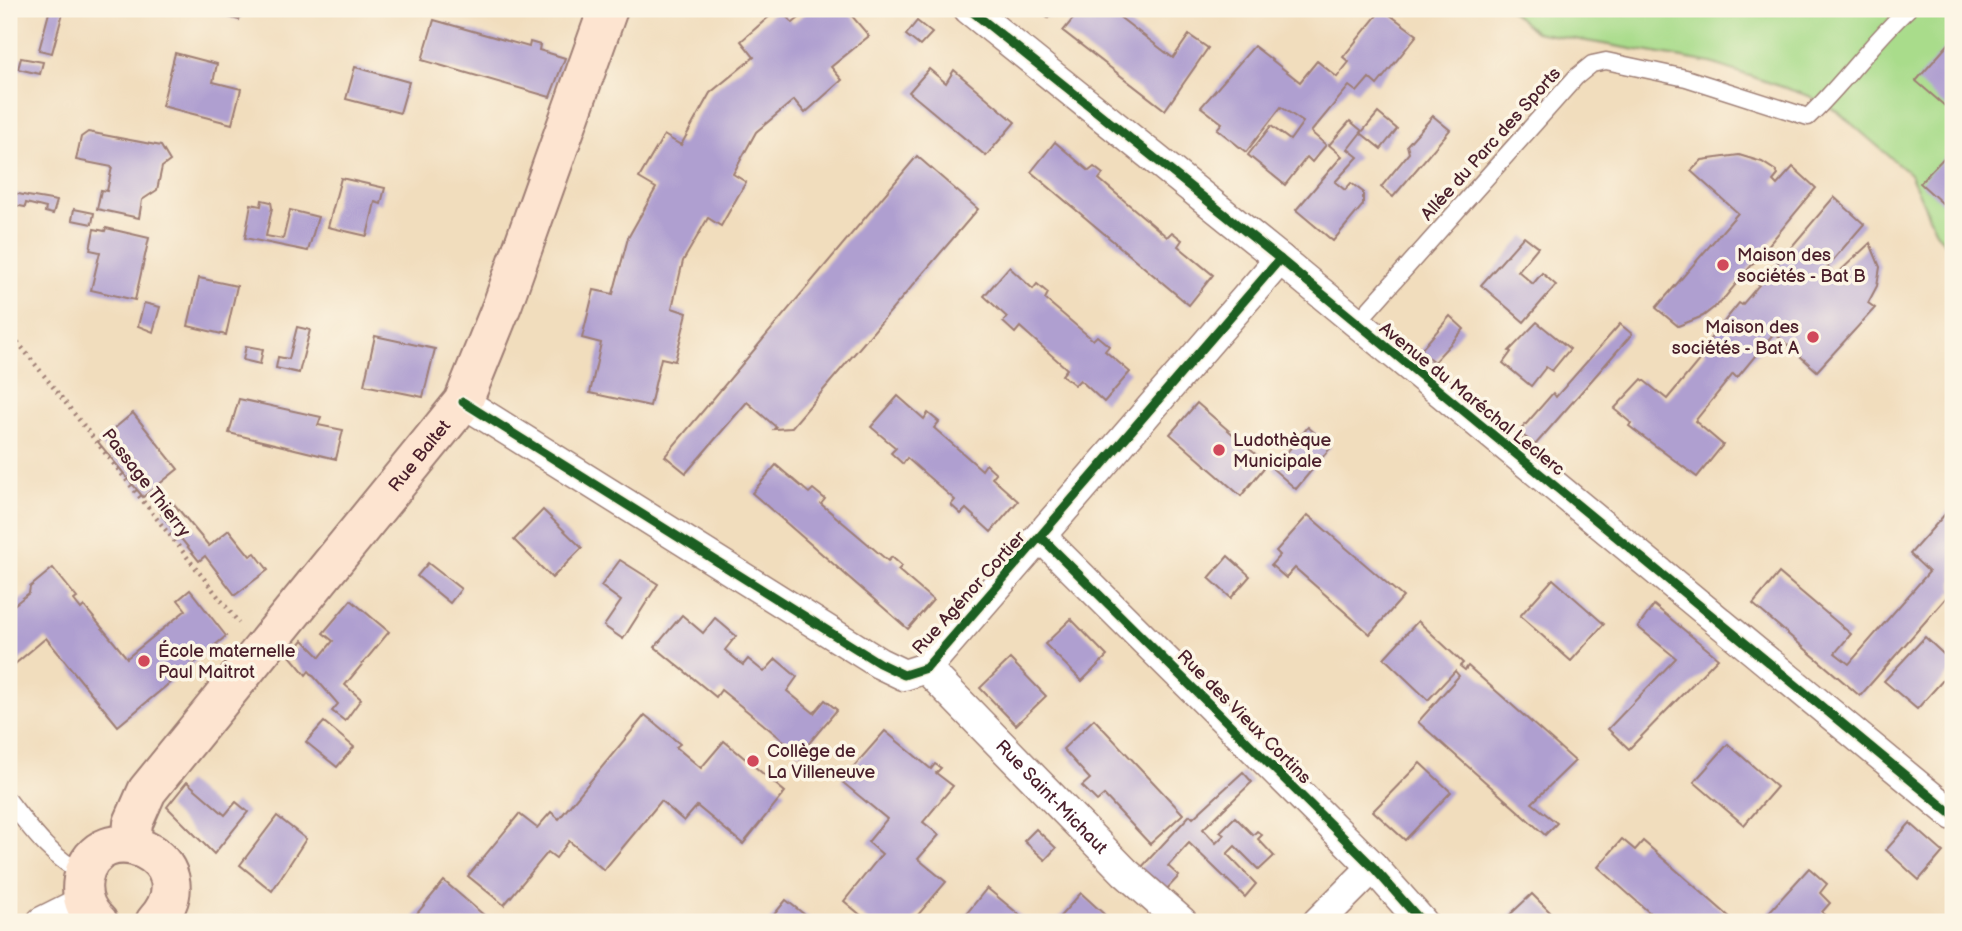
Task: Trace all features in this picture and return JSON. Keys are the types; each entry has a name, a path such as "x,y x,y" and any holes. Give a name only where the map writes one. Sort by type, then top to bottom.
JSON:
{"street":[{"name":"Rue Baltet","path":"131,844 133,823 147,791 463,402 503,303 608,9"},
{"name":"Avenue du Maréchal Leclerc","path":"969,9 1280,259 1953,815"},
{"name":"Rue Agénor Cortier","path":"463,402 878,663 904,675 926,668 1280,259"},
{"name":"Rue des Vieux Cortins","path":"1041,537 1373,867 1422,922"},
{"name":"Rue Saint-Michaut","path":"926,668 1125,872 1182,922"},
{"path":"42,922 89,899 103,850 131,844 152,853 166,869 172,914"},
{"path":"1318,922 1373,867"}],"lane":[{"name":"Allée du Parc des Sports","path":"1356,324 1576,77 1592,64 1606,61 1686,78 1808,117 1837,90 1882,34 1908,9"},
{"path":"9,801 51,851 69,866 89,899"}],"green space":[{"path":"1509,9 1953,9 1953,246 1945,244 1935,230 1910,174 1838,112 1809,96 1711,63 1535,32"}],"building":[{"path":"50,9 64,9 52,53 39,50"},
{"path":"201,9 243,9 239,20"},
{"path":"778,9 793,23 810,9 846,9 869,36 831,67 842,80 805,113 794,100 756,132 733,174 746,182 721,226 708,218 683,261 672,308 687,313 675,361 661,358 650,406 590,393 601,343 582,338 594,290 613,294 628,238 656,188 639,178 664,135 681,145 710,93 754,57 741,41"},
{"path":"1036,9 1055,9 1048,18"},
{"path":"1081,9 1109,9 1173,58 1189,35 1208,48 1165,110 1063,31"},
{"path":"1382,9 1417,35 1377,85 1369,78 1357,92 1349,86 1311,132 1326,145 1312,162 1307,157 1285,185 1248,155 1271,126 1290,140 1303,122 1281,107 1246,152 1217,129 1222,123 1201,107 1254,46 1300,82 1317,61 1337,77 1349,62 1343,57"},
{"path":"434,20 529,47 530,42 540,45 539,50 565,58 550,97 422,60"},
{"path":"917,21 932,33 920,46 906,35"},
{"path":"1953,39 1953,113 1916,81"},
{"path":"175,53 217,64 213,82 241,89 232,124 162,106"},
{"path":"21,58 43,62 40,74 18,69"},
{"path":"355,67 409,82 400,113 346,99"},
{"path":"929,69 946,83 954,70 1015,122 986,156 909,92"},
{"path":"1378,113 1397,129 1381,149 1361,133"},
{"path":"1433,116 1450,130 1393,197 1381,187 1409,153 1407,145"},
{"path":"1350,121 1362,131 1348,149 1358,157 1335,182 1345,190 1351,183 1363,192 1363,205 1333,241 1296,210 1342,156 1329,145"},
{"path":"88,132 161,146 170,161 162,167 157,190 142,200 139,218 97,209 101,190 107,191 112,167 76,160 81,137"},
{"path":"1055,142 1089,171 1094,167 1103,174 1099,179 1167,237 1172,232 1182,240 1178,246 1213,275 1189,305 1031,172"},
{"path":"1953,148 1953,213 1920,183"},
{"name":"Maison des sociétés - Bat B","path":"1739,155 1762,162 1776,171 1778,175 1773,181 1777,185 1793,167 1816,188 1721,302 1703,316 1678,326 1656,308 1738,213 1691,171 1702,160"},
{"path":"917,156 978,209 791,428 774,429 776,427 747,402 686,473 665,456"},
{"path":"341,178 385,188 381,204 375,202 367,236 328,227"},
{"path":"9,192 57,201 53,214 45,212 46,208 26,203 25,207 9,204"},
{"name":"Maison des sociétés - Bat A","path":"1834,197 1864,224 1827,267 1836,275 1870,243 1880,267 1877,286 1868,303 1875,308 1817,371 1774,333 1737,378 1733,374 1695,421 1723,445 1697,477 1629,426 1631,423 1614,409 1642,379 1667,399 1706,352 1702,349 1739,303 1742,305"},
{"path":"262,200 271,202 272,208 266,236 283,239 290,210 318,217 308,251 245,238 251,204 261,206"},
{"path":"74,209 94,213 92,224 72,220"},
{"path":"106,228 149,238 135,300 91,290 100,252 90,250 94,229 105,231"},
{"path":"1524,236 1538,247 1518,271 1533,284 1542,273 1556,285 1524,322 1481,285"},
{"path":"1009,267 1033,289 1037,284 1048,293 1045,299 1093,340 1097,336 1109,346 1105,351 1130,372 1104,402 1080,380 1075,385 1062,375 1067,369 1020,327 1015,333 1003,322 1007,317 984,296"},
{"path":"199,278 237,286 226,335 188,326"},
{"path":"144,303 160,307 153,332 138,326"},
{"path":"1450,316 1464,329 1434,362 1420,351"},
{"path":"1537,322 1570,349 1552,371 1546,367 1531,386 1503,363 1511,352 1509,351"},
{"path":"1620,324 1632,334 1535,445 1519,432 1553,393 1556,397"},
{"path":"297,327 310,330 299,373 276,368 278,357 289,359"},
{"path":"375,336 435,349 423,397 364,385"},
{"path":"246,346 263,349 260,364 243,360"},
{"path":"898,396 924,419 928,413 939,422 934,428 982,470 986,464 996,473 992,478 1018,501 991,532 966,509 961,514 951,505 955,500 907,458 903,464 891,453 896,448 871,427"},
{"path":"239,399 321,417 318,425 343,430 336,459 229,433"},
{"path":"1197,403 1267,464 1241,496 1170,434"},
{"path":"133,413 178,469 143,497 98,442"},
{"path":"1308,427 1331,447 1296,489 1273,469"},
{"path":"776,465 809,493 813,489 825,499 821,504 888,561 892,557 902,566 898,570 933,600 908,629 752,493"},
{"path":"174,504 209,546 229,530 250,556 255,553 268,570 235,595 205,556 199,561 161,514"},
{"path":"1953,505 1953,590 1860,696 1753,604 1779,573 1851,634 1835,653 1849,664 1929,572 1910,554"},
{"path":"543,510 582,548 552,578 514,540"},
{"path":"1308,515 1403,597 1370,634 1295,568 1286,578 1271,565 1280,555 1276,551"},
{"path":"1228,556 1250,576 1231,598 1209,578"},
{"path":"620,560 658,584 623,639 604,626 621,601 601,586"},
{"path":"428,563 461,589 450,603 417,576"},
{"path":"53,568 77,598 74,600 81,609 84,606 127,658 186,610 178,600 190,590 226,636 118,726 46,638 9,669 9,604 11,602 14,605 29,593 30,587"},
{"path":"1553,579 1604,624 1571,661 1520,616"},
{"path":"351,600 389,632 345,685 361,699 345,721 332,711 338,704 309,671 306,675 290,656 303,640 320,657 333,641 323,633"},
{"path":"1654,605 1718,658 1629,749 1608,729 1676,658 1638,627"},
{"path":"682,615 703,633 715,618 736,636 725,650 743,665 748,659 764,672 776,659 797,677 787,691 814,713 825,700 837,710 800,754 721,690 716,697 655,647"},
{"path":"1071,619 1107,656 1082,681 1045,644"},
{"path":"1418,621 1463,663 1460,666 1465,670 1468,666 1575,761 1532,803 1557,823 1545,835 1418,722 1459,676 1455,671 1428,700 1384,658"},
{"path":"1925,637 1953,663 1953,669 1917,709 1884,681"},
{"path":"1010,659 1046,696 1016,725 980,688"},
{"path":"645,715 680,744 676,747 701,768 724,741 785,792 743,844 697,806 684,821 661,801 604,870 569,841 556,858 548,852 504,905 468,876 519,814 537,828 551,812 559,819"},
{"path":"1094,719 1183,814 1150,844 1104,795 1097,801 1082,786 1090,779 1063,749"},
{"path":"324,722 354,747 337,767 306,742"},
{"path":"885,731 931,769 935,764 941,768 936,773 953,786 923,822 939,835 918,859 946,882 912,922 869,922 844,901 882,854 868,842 887,819 841,781"},
{"path":"1728,744 1777,787 1744,825 1694,782"},
{"path":"1420,763 1451,792 1405,840 1373,811"},
{"path":"1243,772 1252,782 1203,829 1216,843 1224,835 1220,832 1235,817 1253,835 1257,831 1262,835 1258,839 1274,856 1259,870 1235,846 1227,854 1256,884 1245,897 1189,843 1168,866 1179,876 1163,893 1139,870 1190,815 1193,818"},
{"path":"187,782 225,815 236,802 248,812 214,854 167,807"},
{"path":"277,816 306,839 272,891 240,865"},
{"path":"1910,823 1943,852 1919,880 1886,850"},
{"path":"1036,829 1056,848 1045,860 1024,841"},
{"path":"1622,839 1635,850 1643,841 1733,920 1660,922 1598,867"},
{"path":"1809,868 1827,884 1820,893 1830,903 1822,912 1826,917 1821,922 1760,922"},
{"path":"444,881 492,922 420,922 414,917"},
{"path":"987,888 1028,922 960,922"},
{"path":"1081,893 1105,915 1099,922 1055,922"},
{"path":"1532,894 1560,922 1502,922"},
{"path":"786,900 814,922 768,922"}],"cycle path":[{"path":"969,9 1280,259 1953,815"},
{"path":"463,402 879,663 904,675 926,668 1280,259"},
{"path":"1041,537 1373,867 1422,922"}],"place":[{"name":"Maison des sociétés - Bat B","path":"1723,265"},
{"name":"Maison des sociétés - Bat A","path":"1813,337"},
{"name":"Ludothèque Municipale","path":"1219,450"},
{"name":"École maternelle Paul Maitrot","path":"144,661"},
{"name":"Collège de La Villeneuve","path":"753,761"}]}
